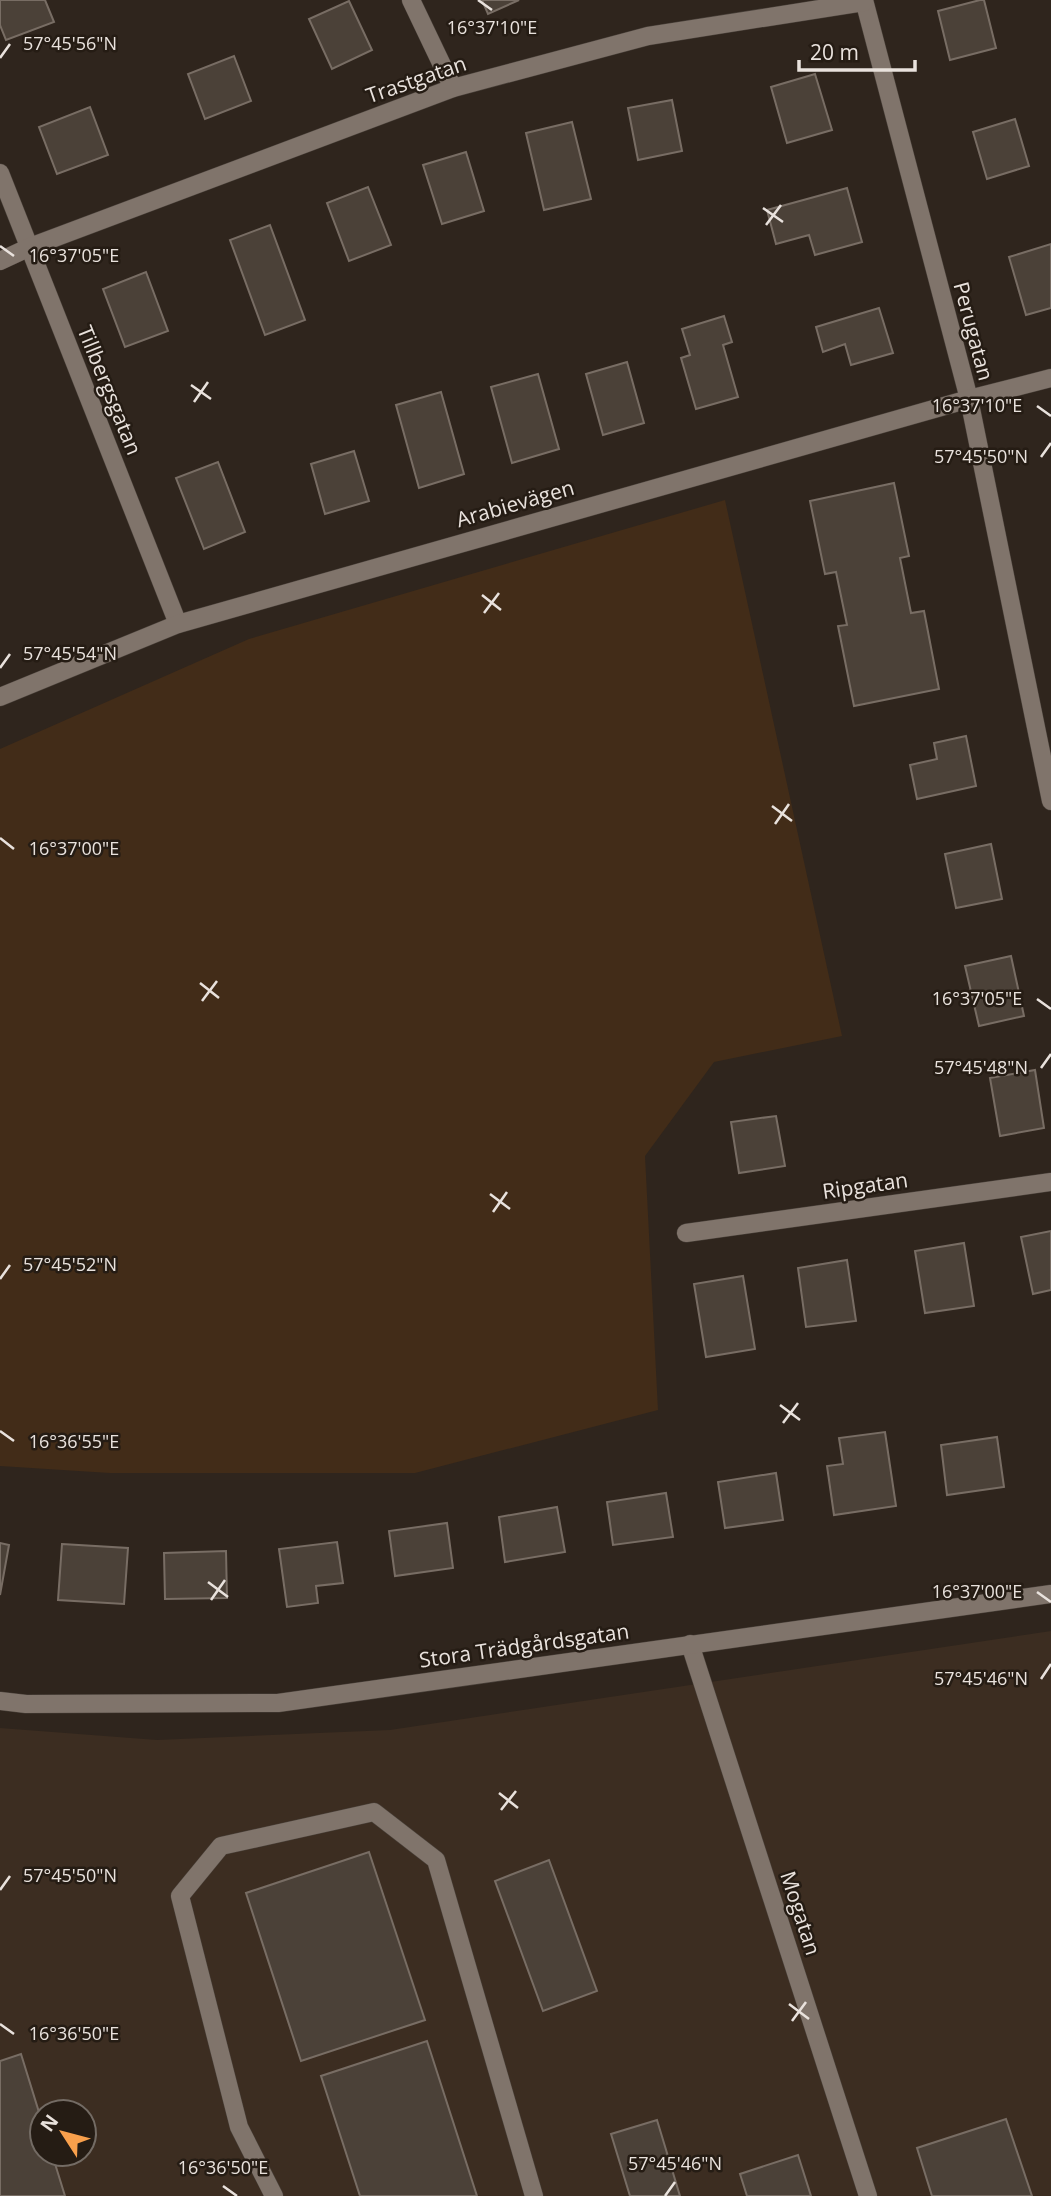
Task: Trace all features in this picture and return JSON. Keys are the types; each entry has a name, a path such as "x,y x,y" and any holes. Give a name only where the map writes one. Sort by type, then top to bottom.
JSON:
{"street":[{"path":"411,0 453,88"},
{"name":"Trastgatan","path":"0,261 30,247 453,88 648,37 864,1"},
{"name":"Perugatan","path":"864,1 969,399 1051,801"},
{"name":"Tillbergsgatan","path":"0,173 178,624"},
{"name":"Arabievägen","path":"0,697 178,624 969,399 1051,379"},
{"name":"Ripgatan","path":"686,1233 1051,1182"},
{"name":"Stora Trädgårdsgatan","path":"0,1701 26,1704 278,1703 1051,1594"},
{"name":"Mogatan","path":"690,1644 869,2196"},
{"path":"274,2196 239,2127 180,1896 221,1846 374,1812 436,1860 534,2196"}],"shaded area":[{"path":"725,500 842,1036 714,1062 645,1156 658,1410 415,1473 110,1473 0,1466 0,749 249,639"},
{"path":"1051,1631 1051,2196 0,2196 0,1728 157,1740 390,1730"}],"building":[{"path":"0,0 45,0 54,22 6,40 0,25"},
{"path":"482,0 519,0 488,14"},
{"path":"984,0 996,48 950,60 938,11"},
{"path":"349,1 372,50 332,69 309,19"},
{"path":"234,56 251,101 205,119 188,74"},
{"path":"815,74 832,130 787,143 771,87"},
{"path":"672,100 682,151 638,160 628,108"},
{"path":"90,107 108,155 57,174 39,127"},
{"path":"1015,119 1029,166 987,179 973,132"},
{"path":"572,122 591,199 544,210 526,133"},
{"path":"466,152 484,211 442,224 423,165"},
{"path":"368,187 391,245 349,261 327,203"},
{"path":"847,188 862,242 815,255 809,235 776,244 767,210"},
{"path":"270,225 305,320 265,335 230,240"},
{"path":"1051,244 1051,308 1026,315 1009,257"},
{"path":"146,272 168,331 125,347 103,289"},
{"path":"879,308 893,353 851,365 845,344 823,352 816,327"},
{"path":"724,316 732,342 723,345 738,397 696,409 681,358 690,355 682,329"},
{"path":"627,362 644,423 603,435 586,374"},
{"path":"538,374 559,449 512,463 491,387"},
{"path":"441,392 464,474 419,488 396,405"},
{"path":"354,451 369,501 325,514 311,464"},
{"path":"218,462 245,532 204,549 176,478"},
{"path":"894,483 909,556 900,558 911,613 924,611 939,689 854,706 838,626 847,625 836,572 825,574 810,501"},
{"path":"966,736 976,786 917,799 910,765 937,759 934,743"},
{"path":"991,844 1002,899 956,908 945,854"},
{"path":"1011,956 1024,1016 979,1026 965,966"},
{"path":"1035,1070 1044,1128 1000,1136 990,1078"},
{"path":"776,1116 785,1166 739,1173 731,1122"},
{"path":"1051,1231 1051,1290 1033,1294 1021,1237"},
{"path":"964,1243 974,1306 925,1313 915,1251"},
{"path":"847,1260 856,1321 806,1327 798,1268"},
{"path":"743,1276 755,1349 706,1357 694,1284"},
{"path":"885,1432 896,1506 834,1515 827,1466 843,1464 839,1438"},
{"path":"997,1437 1004,1487 947,1495 941,1445"},
{"path":"776,1473 783,1520 725,1528 718,1482"},
{"path":"666,1493 673,1537 613,1545 607,1502"},
{"path":"557,1507 565,1552 505,1562 499,1517"},
{"path":"447,1523 453,1568 395,1576 389,1531"},
{"path":"337,1542 343,1583 316,1586 318,1603 287,1607 279,1549"},
{"path":"0,1543 9,1545 0,1595"},
{"path":"62,1544 128,1548 124,1604 58,1600"},
{"path":"226,1551 227,1598 165,1599 164,1553"},
{"path":"369,1852 425,2020 301,2061 246,1893"},
{"path":"549,1860 597,1991 543,2011 495,1881"},
{"path":"427,2041 477,2196 360,2196 321,2076"},
{"path":"21,2054 35,2098 28,2098 28,2168 56,2168 65,2196 0,2196 0,2061"},
{"path":"1006,2119 1032,2196 932,2196 917,2148"},
{"path":"657,2120 680,2196 630,2196 611,2134"},
{"path":"798,2155 811,2196 747,2196 740,2174"}]}
